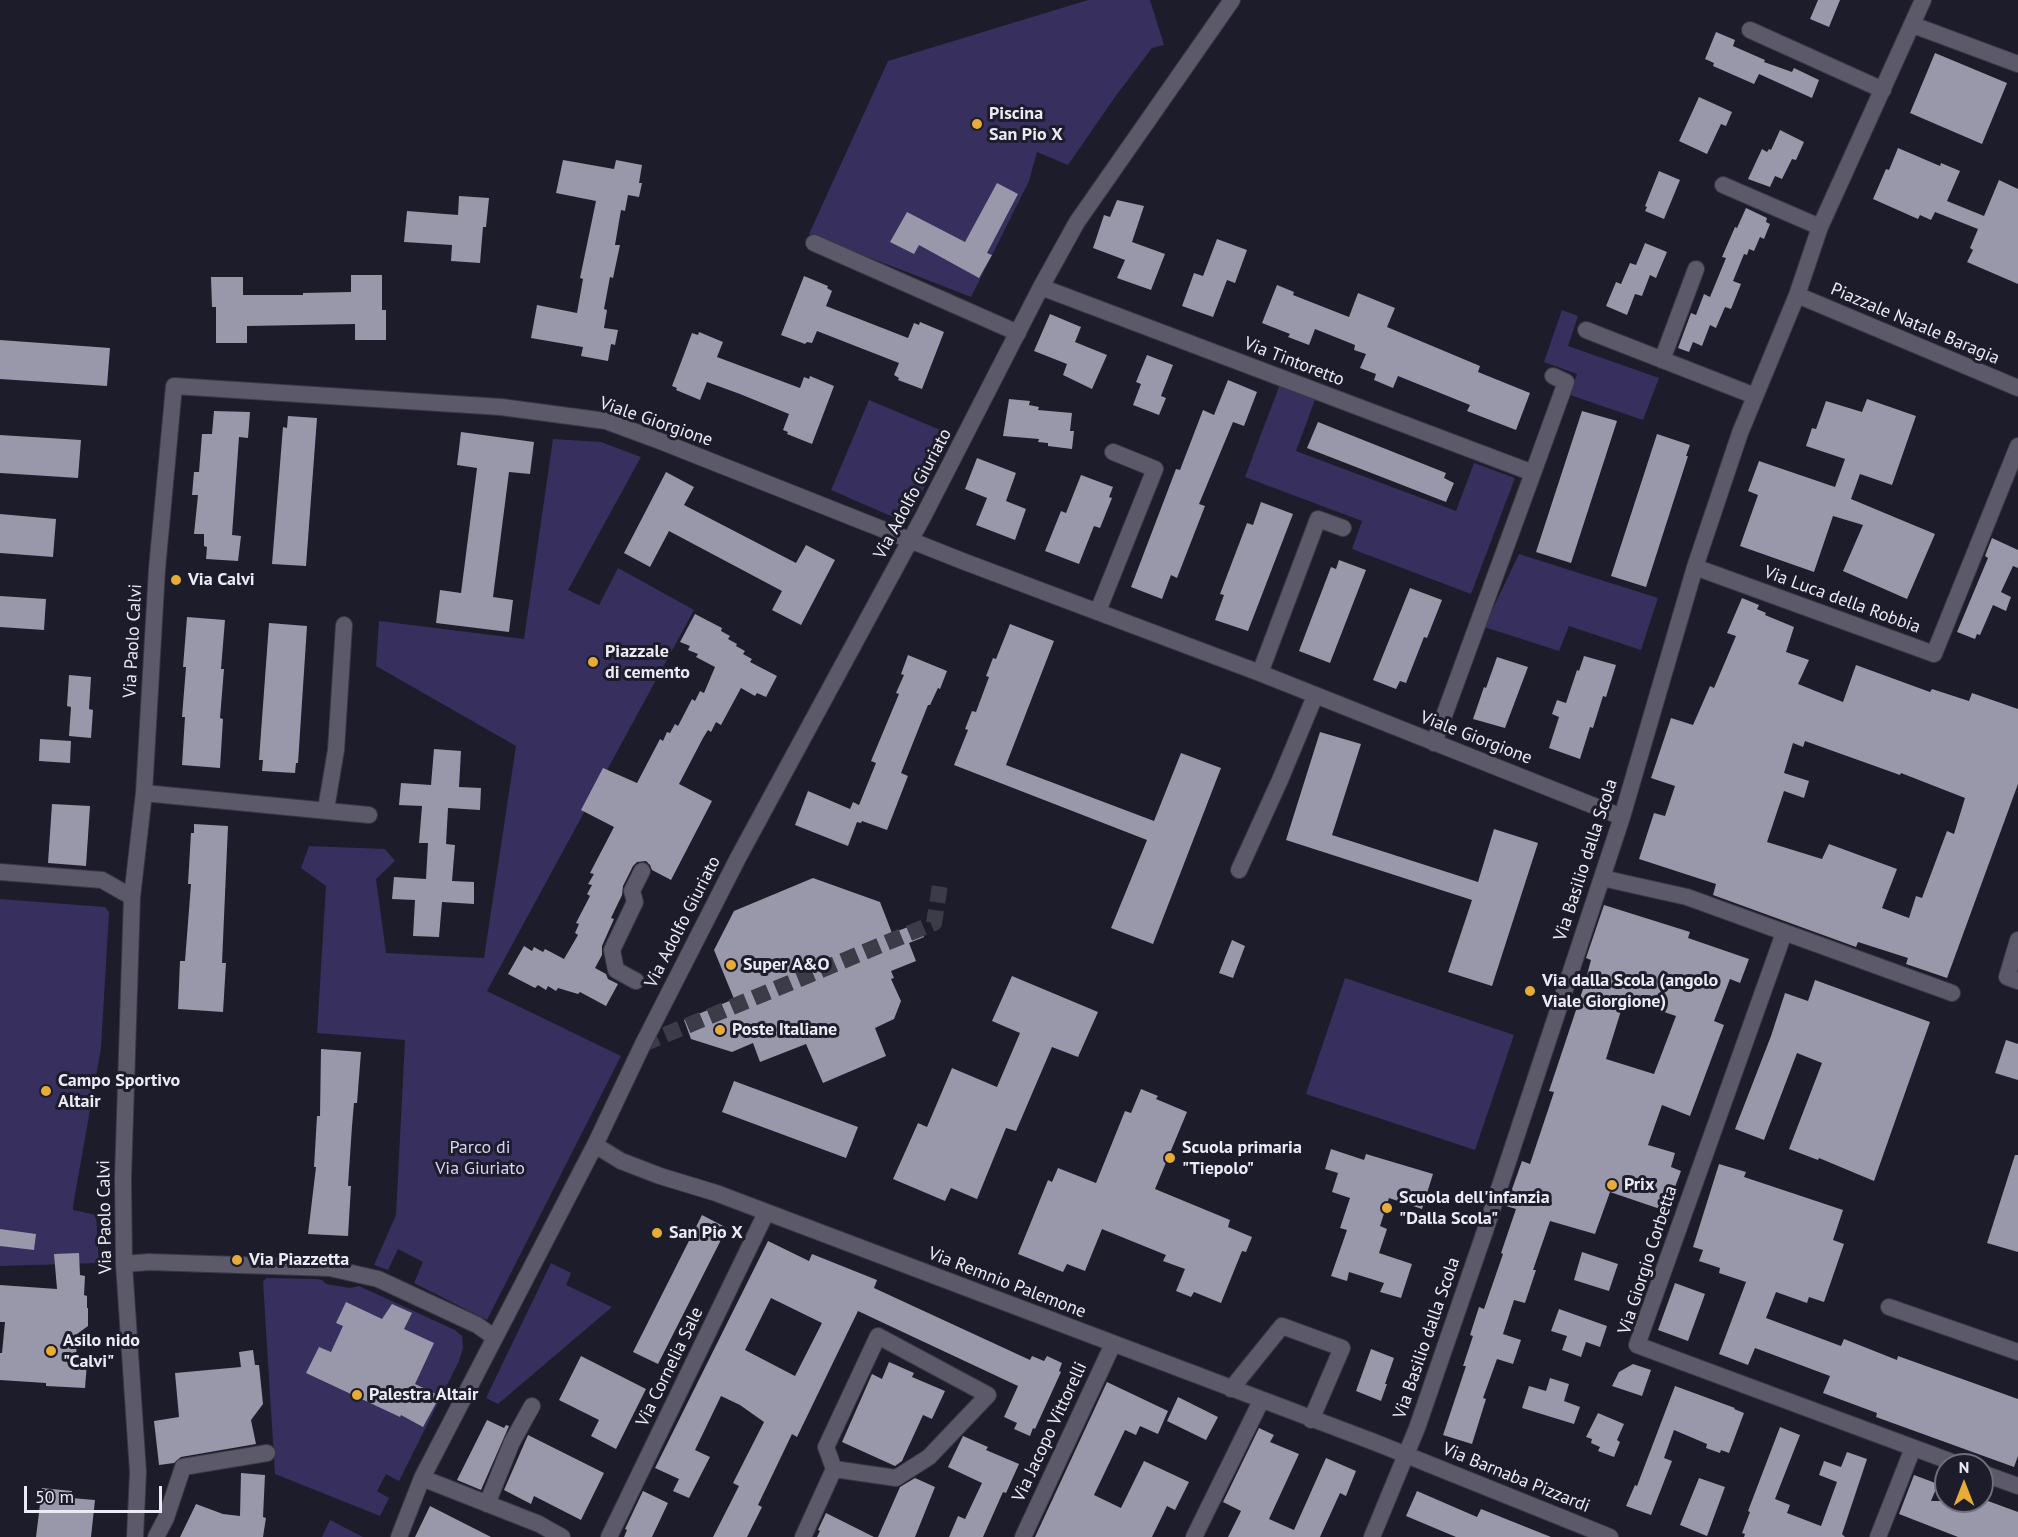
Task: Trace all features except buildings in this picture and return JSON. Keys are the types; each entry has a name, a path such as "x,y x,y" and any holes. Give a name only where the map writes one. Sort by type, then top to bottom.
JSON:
{"street":[{"name":"Via Adolfo Giuriato","path":"399,1537 422,1478 595,1145 647,1035 738,858 911,539 1041,287 1077,222 1232,0"},
{"name":"Via Basilio dalla Scola","path":"1372,1537 1407,1455 1485,1231 1622,817 1695,567 1740,433 1797,295 1820,227 1923,0"},
{"path":"1913,25 2018,64"},
{"path":"1750,30 1883,90"},
{"path":"1724,185 1820,227"},
{"path":"814,243 1018,333"},
{"path":"1662,360 1696,269"},
{"name":"Via Tintoretto","path":"1041,287 1533,473"},
{"name":"Piazzale Natale Baragia","path":"1797,295 2018,388"},
{"path":"1586,330 1755,396"},
{"path":"1434,743 1566,382 1553,376"},
{"name":"Viale Giorgione","path":"174,386 501,407 606,421 965,562 1260,673 1622,817"},
{"name":"Via Paolo Calvi","path":"135,1537 138,1472 124,1264 123,1178 132,897 144,793 157,569 174,386"},
{"name":"Via Luca della Robbia","path":"1695,567 1934,654 2018,446"},
{"path":"1098,611 1155,469 1113,452"},
{"path":"1260,673 1318,519 1343,528"},
{"path":"326,809 336,750 344,625"},
{"path":"1239,870 1315,696"},
{"path":"144,793 369,815"},
{"path":"636,981 616,970 612,950 635,902 632,891 642,871"},
{"path":"0,872 102,880 132,897"},
{"path":"1602,878 1688,897 1952,993"},
{"name":"Via Giorgio Corbetta","path":"1784,933 1637,1345 1934,1456"},
{"path":"2012,979 2018,940"},
{"name":"Via Remnio Palemone","path":"595,1145 621,1161 660,1176 716,1193 1407,1455"},
{"name":"Via Cornelia Sale","path":"609,1537 766,1213"},
{"path":"124,1264 149,1262 330,1268 378,1279 477,1325 494,1336"},
{"path":"1889,1307 2018,1352"},
{"path":"1231,1389 1282,1326 1342,1348 1311,1420"},
{"path":"803,1537 834,1469 826,1447 878,1336 988,1395 928,1457 896,1478 834,1469"},
{"name":"Via Jacopo Vittorelli","path":"1023,1537 1113,1344"},
{"path":"1194,1537 1261,1401"},
{"path":"487,1504 512,1442 532,1406"},
{"path":"1878,1537 1913,1448"},
{"path":"156,1537 166,1518 183,1467 267,1453"},
{"name":"Via Barnaba Pizzardi","path":"1407,1455 1610,1537"},
{"path":"1994,1477 2018,1486"},
{"path":"422,1478 487,1504 536,1531 562,1537"},
{"path":"1562,1537 1569,1521"}],"green space":[{"name":"Piscina San Pio X","path":"1088,0 1150,0 1164,45 1152,48 1068,165 1037,152 1029,181 971,297 809,234 888,61"},
{"path":"1562,310 1578,316 1568,346 1659,378 1643,420 1570,395 1577,374 1544,362"},
{"path":"1280,384 1316,397 1296,451 1456,511 1474,463 1515,478 1471,594 1352,549 1362,521 1245,477"},
{"path":"869,400 950,434 911,515 900,520 831,490"},
{"name":"Parco di Via Giuriato","path":"553,439 601,442 641,457 568,590 599,605 618,568 694,610 487,991 621,1056 487,1320 414,1283 423,1262 398,1249 388,1270 374,1265 396,1215 405,1040 317,1033 326,886 301,868 309,846 385,849 395,861 376,879 386,953 484,958 516,746 376,666 379,621 524,639"},
{"path":"1519,554 1658,598 1641,650 1569,626 1559,651 1484,627"},
{"name":"Campo Sportivo Altair","path":"0,899 105,907 109,912 101,1048 73,1206 73,1210 96,1215 99,1263 0,1266"},
{"path":"1345,978 1514,1035 1475,1150 1306,1094"},
{"path":"551,1263 571,1273 566,1285 612,1307 498,1404 486,1398"},
{"name":"Palestra Altair","path":"267,1278 316,1279 326,1284 350,1288 359,1286 455,1330 462,1336 463,1348 459,1361 399,1481 386,1474 377,1491 389,1498 380,1516 275,1474 263,1281"},
{"path":"330,1520 363,1537 322,1537"}],"tunnel":[{"path":"643,1044 934,923 940,885"}],"place":[{"name":"Piscina San Pio X","path":"977,124"},
{"name":"Via Calvi","path":"176,580"},
{"name":"Piazzale di cemento","path":"593,662"},
{"name":"Super A&O","path":"731,965"},
{"name":"Via dalla Scola (angolo Viale Giorgione)","path":"1530,991"},
{"name":"Poste Italiane","path":"720,1030"},
{"name":"Campo Sportivo Altair","path":"46,1091"},
{"name":"Scuola primaria \"Tiepolo\"","path":"1170,1158"},
{"name":"Prix","path":"1612,1185"},
{"name":"Scuola dell'infanzia \"Dalla Scola\"","path":"1387,1208"},
{"name":"San Pio X","path":"657,1233"},
{"name":"Via Piazzetta","path":"237,1260"},
{"name":"Asilo nido \"Calvi\"","path":"51,1351"},
{"name":"Palestra Altair","path":"357,1395"}]}
